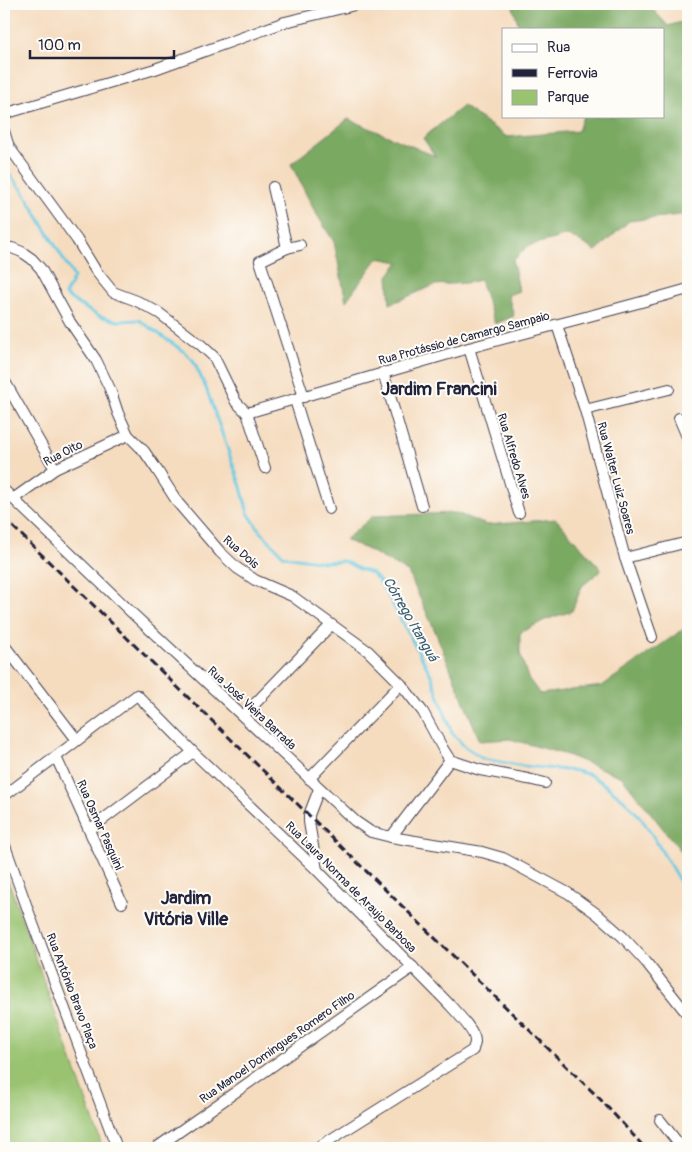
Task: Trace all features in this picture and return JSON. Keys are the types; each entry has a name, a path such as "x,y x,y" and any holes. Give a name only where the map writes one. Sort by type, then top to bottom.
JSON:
{"street":[{"path":"4,114 155,69 285,22 359,4"},
{"path":"4,131 9,147 77,240 96,271 113,292 137,301 160,313 214,357 236,402 247,414 265,468"},
{"path":"273,187 287,248"},
{"path":"300,245 287,248 260,260 329,509"},
{"name":"Rua Dois","path":"4,248 12,248 22,252 41,269 70,322 96,360 128,435 144,451 178,502 220,552 237,568 255,580 292,596 368,652 401,684 423,712 450,760"},
{"name":"Rua Protássio de Camargo Sampaio","path":"247,414 383,372 688,290"},
{"name":"Rua Walter Luiz Soares","path":"558,325 585,410 625,558 652,637"},
{"name":"Rua Alfredo Alves","path":"469,348 518,513"},
{"path":"383,372 422,506"},
{"path":"4,380 55,470"},
{"path":"585,410 669,389"},
{"path":"679,418 688,439"},
{"name":"Rua Oito","path":"13,498 55,470 128,435"},
{"name":"Rua José Vieira Barrada","path":"4,490 355,821 371,832 482,852 503,858 568,893 597,914 623,938 646,962 688,1015"},
{"path":"625,558 688,542"},
{"path":"243,716 331,625"},
{"path":"4,645 77,740 4,796"},
{"path":"309,779 401,684"},
{"name":"Rua Laura Norma de Araujo Barbosa","path":"77,740 137,695 413,966 447,1002 474,1035 473,1050 317,1148"},
{"path":"89,830 193,752"},
{"name":"Rua Osmar Pasquini","path":"56,757 122,903"},
{"path":"391,837 450,760 480,770 545,783"},
{"path":"317,870 309,815 319,788"},
{"name":"Rua Antônio Bravo Plaça","path":"4,843 117,1148"},
{"name":"Rua Manoel Domingues Romero Filho","path":"156,1148 413,966"},
{"path":"660,1120 682,1148"}],"green space":[{"path":"512,4 648,4 668,26 688,20 688,214 629,221 596,251 568,235 528,246 513,261 519,291 508,295 514,316 495,324 480,280 435,285 390,304 388,276 399,262 378,258 346,301 334,242 314,210 291,164 348,119 435,156 423,138 463,106 507,137 578,131 582,118 664,118 664,28 520,28"},
{"path":"456,513 487,525 556,519 602,570 582,586 572,611 545,620 520,633 520,653 528,678 540,694 602,686 688,626 688,860 622,777 567,755 510,739 480,741 435,631 408,572 368,550 345,540 373,516"},
{"path":"4,869 103,1148 4,1148"}],"waterway":[{"name":"Córrego Itanguá","path":"4,168 23,191 74,277 65,295 99,316 118,321 139,320 193,360 206,388 241,487 248,513 260,531 284,556 324,562 344,561 372,573 381,583 431,675 452,733 465,747 483,759 524,766 577,771 590,775 604,784 625,801 640,817 688,894"}],"railway":[{"path":"4,518 600,1099 645,1148"}],"district":[{"name":"Jardim Francini","path":"439,389"},
{"name":"Jardim Vitória Ville","path":"186,908"}]}
